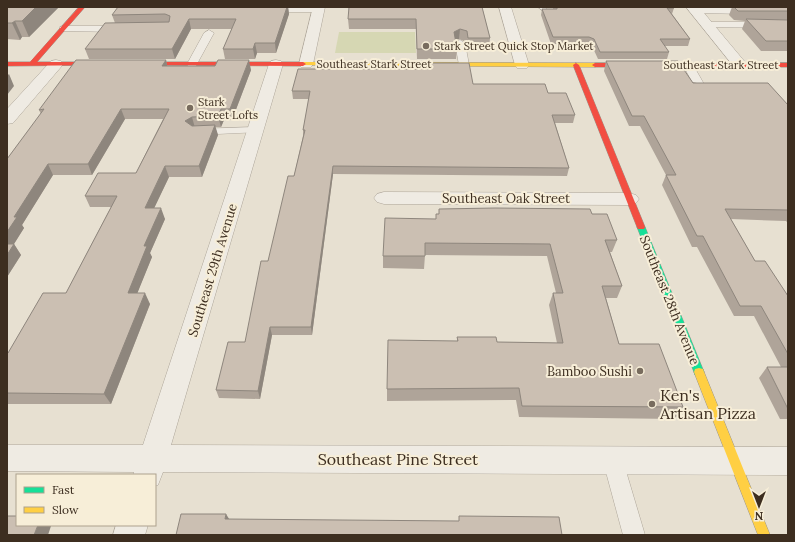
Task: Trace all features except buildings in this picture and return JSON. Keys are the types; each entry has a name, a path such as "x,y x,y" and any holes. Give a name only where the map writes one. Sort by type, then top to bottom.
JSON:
{"street":[{"path":"32,64 82,7"},
{"path":"505,7 522,65"},
{"path":"306,64 319,8"},
{"path":"694,9 740,65"},
{"path":"7,64 112,64"},
{"path":"7,119 25,96 36,88 56,64"},
{"name":"Southeast Stark Street","path":"128,64 740,65 786,67"},
{"name":"Southeast 29th Avenue","path":"151,466 276,64"},
{"name":"Southeast 28th Avenue","path":"576,65 764,535"},
{"name":"Southeast Oak Street","path":"384,198 629,199"},
{"name":"Southeast Pine Street","path":"7,458 151,466 613,461 788,461"}],"lane":[{"path":"270,9 319,8"},
{"path":"694,9 760,11"},
{"path":"706,25 788,25"},
{"path":"63,29 130,28"},
{"path":"192,64 209,33"},
{"path":"460,43 464,65"},
{"path":"688,65 700,87 716,87"},
{"path":"195,132 255,130"},
{"path":"613,461 634,535"}],"green space":[{"path":"339,32 415,32 416,53 335,53"}],"traffic: fast":[{"path":"641,227 699,372"}],"traffic: slow":[{"path":"303,64 595,65"},
{"path":"699,372 764,535"}],"traffic: jam":[{"path":"32,64 82,7"},
{"path":"7,64 103,64"},
{"path":"137,64 303,64"},
{"path":"576,65 641,227"},
{"path":"595,65 788,65"}],"place":[{"name":"Stark Street Quick Stop Market","path":"426,46"},
{"name":"Stark Street Lofts","path":"190,108"},
{"name":"Bamboo Sushi","path":"640,371"},
{"name":"Ken's Artisan Pizza","path":"652,404"}]}
